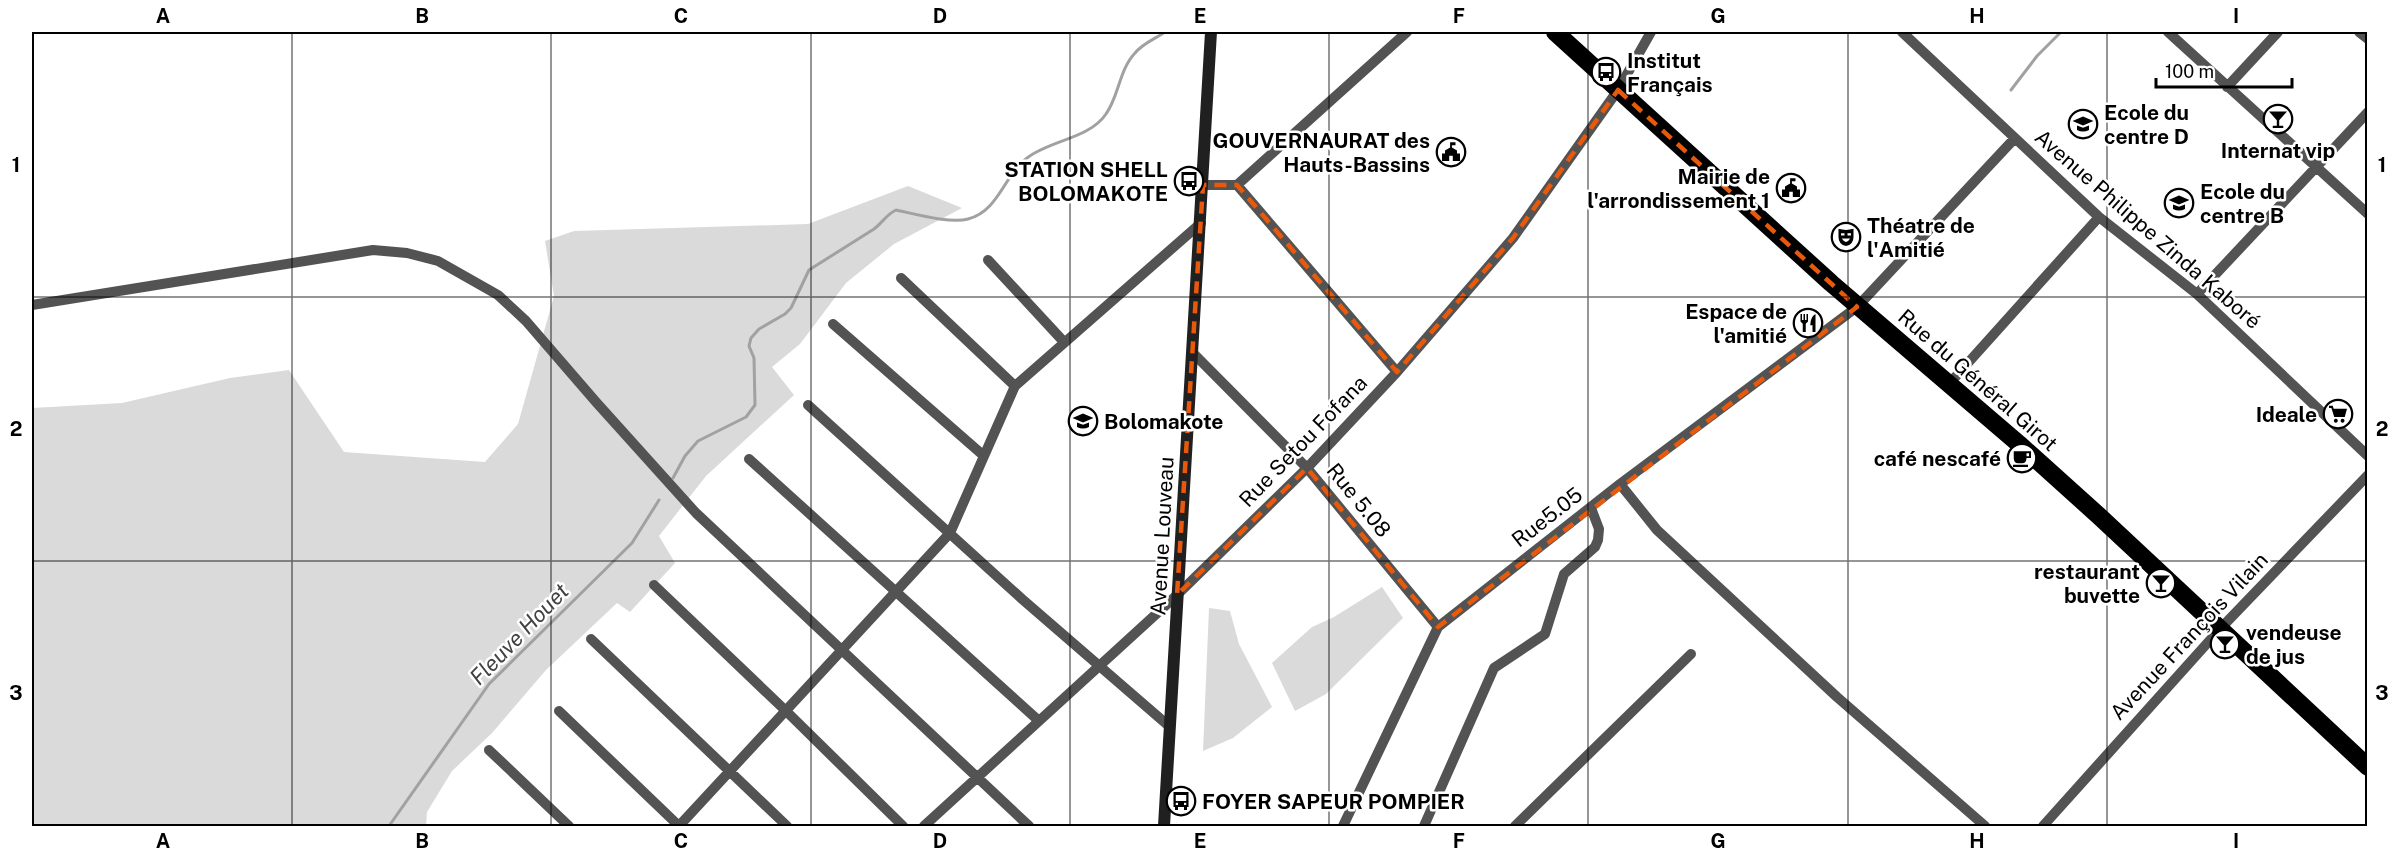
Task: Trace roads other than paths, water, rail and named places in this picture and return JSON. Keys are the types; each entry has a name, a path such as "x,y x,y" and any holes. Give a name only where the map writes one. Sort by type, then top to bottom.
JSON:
{"highway":[{"name":"Rue du Général Girot","path":"1555,32 1857,307 1949,384 2099,516 2367,766"}],"main road":[{"name":"Avenue Louveau","path":"1164,826 1211,32"}],"street":[{"path":"1203,185 1237,185 1407,32"},
{"name":"Rue Setou Fofana","path":"924,826 1178,595 1307,468 1396,372 1513,238 1618,90 1651,32"},
{"name":"Avenue Philippe Zinda Kaboré","path":"1902,32 2099,217 2197,294 2367,456"},
{"path":"2168,32 2367,214"},
{"path":"2227,87 2278,32"},
{"path":"2359,32 2367,39"},
{"path":"2197,294 2367,111"},
{"name":"Rue5.05","path":"1343,826 1438,627 1620,484 1857,307 2015,138"},
{"path":"1237,185 1396,372"},
{"path":"1949,384 2099,217"},
{"path":"559,711 679,826 950,533 1015,386 1201,223"},
{"path":"32,305 373,250 407,253 438,261 498,295 526,321 696,513 1029,826"},
{"path":"988,260 1064,342"},
{"path":"901,278 1015,386"},
{"path":"833,324 984,456"},
{"name":"Rue 5.08","path":"1192,352 1307,468 1438,627"},
{"path":"808,405 1170,727"},
{"path":"749,459 1039,721"},
{"name":"Avenue François Vilain","path":"2043,826 2220,629 2367,476"},
{"path":"1620,484 1657,530 1837,697 1985,826"},
{"path":"1424,826 1494,668 1545,634 1564,574 1594,547 1598,540 1599,528 1591,508"},
{"path":"654,585 903,826"},
{"path":"591,639 787,826"},
{"path":"1515,826 1691,654"},
{"path":"489,750 569,826"}],"waterway":[{"name":"Fleuve Houet","path":"673,478 685,456 698,441 746,417 755,405 754,358 749,346 751,338 759,329 791,308 809,270 874,229 896,210 952,220 968,219 978,215 994,201 1012,174 1027,158 1080,134 1099,122 1110,107 1122,75 1135,53 1165,32"},
{"path":"2011,90 2037,56 2061,32"},
{"name":"Fleuve Houet","path":"389,826 489,684 632,543 659,500"}],"place":[{"name":"Institut Français","path":"1606,72"},
{"name":"Internat vip","path":"2278,119"},
{"name":"Ecole du centre D","path":"2083,124"},
{"name":"GOUVERNAURAT des Hauts-Bassins","path":"1451,152"},
{"name":"STATION SHELL BOLOMAKOTE","path":"1189,181"},
{"name":"Mairie de l'arrondissement 1","path":"1791,188"},
{"name":"Ecole du centre B","path":"2179,203"},
{"name":"Théatre de l'Amitié","path":"1846,237"},
{"name":"Espace de l'amitié","path":"1808,323"},
{"name":"Ideale","path":"2338,414"},
{"name":"Bolomakote","path":"1083,421"},
{"name":"café nescafé","path":"2022,458"},
{"name":"restaurant buvette","path":"2161,583"},
{"name":"vendeuse de jus","path":"2225,644"},
{"name":"FOYER SAPEUR POMPIER","path":"1181,801"}]}
